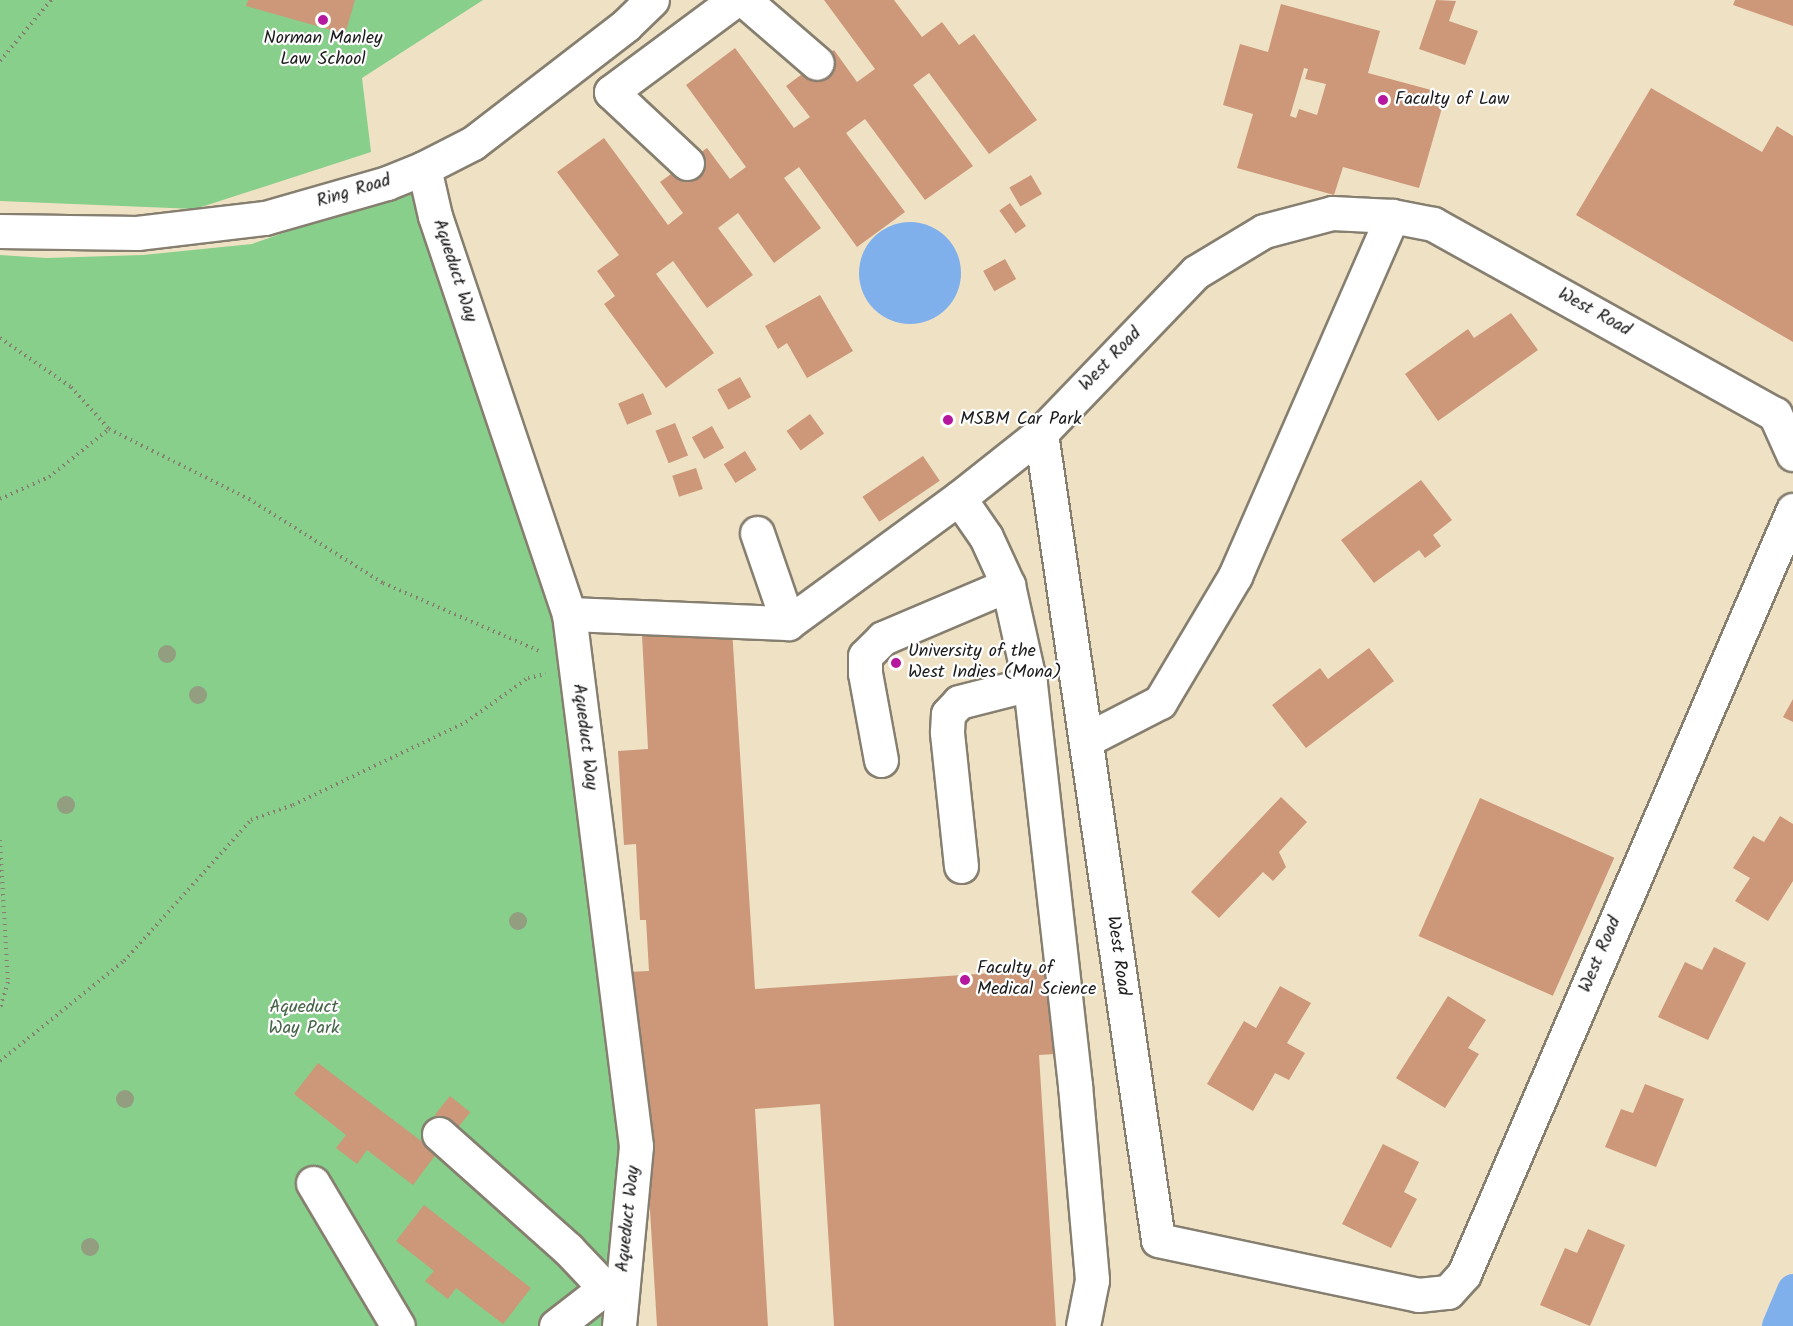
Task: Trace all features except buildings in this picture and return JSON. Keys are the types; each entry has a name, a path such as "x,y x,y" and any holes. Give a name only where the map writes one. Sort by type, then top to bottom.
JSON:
{"street":[{"name":"Ring Road","path":"0,231 137,232 265,218 387,183 424,168 472,143 626,25 652,0"},
{"path":"687,163 611,92 735,0"},
{"path":"744,0 817,63"},
{"name":"Aqueduct Way","path":"424,168 435,216 568,614 636,1146 615,1305"},
{"name":"West Road","path":"1793,454 1775,414 1433,224 1392,216 1332,213 1264,231 1196,272 1041,433 1158,1240 1418,1295 1448,1292 1464,1274 1793,510"},
{"path":"1086,740 1160,702 1234,576 1392,216"},
{"path":"568,614 788,623 959,498 1041,433"},
{"path":"959,498 986,537 1008,585 1030,684 1075,1085 1092,1280 1083,1326"},
{"path":"758,533 788,623"},
{"path":"881,760 865,673 865,656 883,638 1008,585"},
{"path":"961,866 947,732 948,714 959,702 1030,684"},
{"path":"439,1134 568,1249 615,1305 556,1326"},
{"path":"313,1183 399,1326"}],"path":[{"path":"0,62 51,0"},
{"path":"0,338 71,387 109,429 249,499 383,583 549,655 547,645"},
{"path":"0,499 50,477 109,429"},
{"path":"0,1061 124,961 250,820 293,805 466,722 528,678 576,668"},
{"path":"0,840 8,982 0,1008"}],"green space":[{"path":"0,0 483,0 362,78 371,152 195,209 0,201"},
{"name":"Aqueduct Way Park","path":"416,186 563,649 627,1148 611,1326 0,1326 0,255 46,258 143,255 252,244"}],"water":[{"path":"910,222 930,226 946,237 957,253 961,273 957,293 946,309 930,320 910,324 890,320 874,309 863,293 859,273 863,253 874,237 890,226"}],"waterway":[{"path":"1778,1326 1793,1290"}],"place":[{"name":"Norman Manley Law School","path":"323,20"},
{"name":"Faculty of Law","path":"1383,100"},
{"name":"MSBM Car Park","path":"948,420"},
{"name":"University of the West Indies (Mona)","path":"896,663"},
{"name":"Faculty of Medical Science","path":"965,980"}]}
